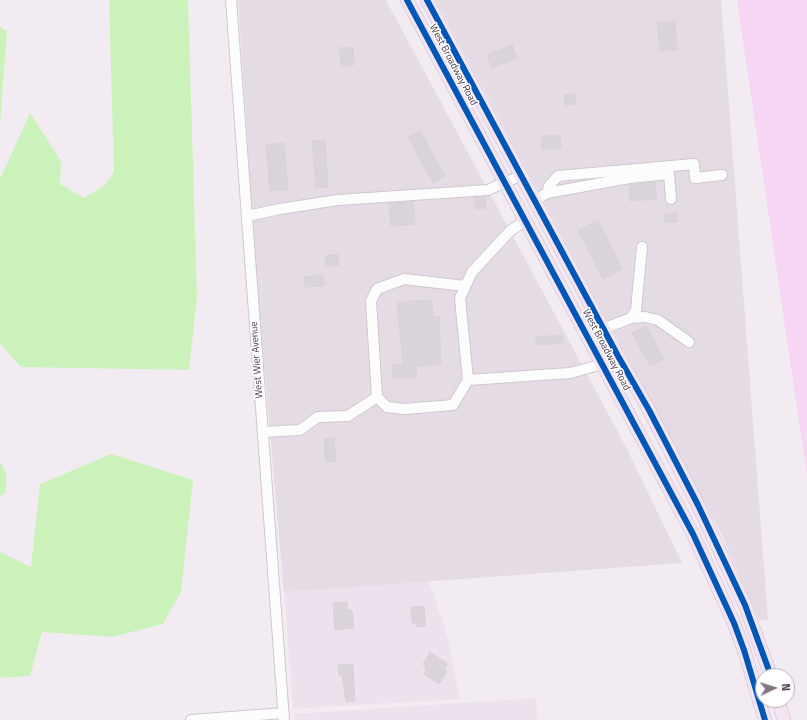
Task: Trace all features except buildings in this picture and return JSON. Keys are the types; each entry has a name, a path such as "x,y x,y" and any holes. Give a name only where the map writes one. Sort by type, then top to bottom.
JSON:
{"main road":[{"name":"West Broadway Road","path":"427,0 618,356 649,410 715,539 745,605 767,668"},
{"name":"West Broadway Road","path":"412,2 525,221 603,364 699,547 742,643 765,720"},
{"path":"699,547 715,539"},
{"path":"780,708 784,720"}],"street":[{"name":"West Wier Avenue","path":"230,0 284,717"},
{"path":"547,193 549,186 558,176 694,164 695,178 722,175"},
{"path":"535,200 547,193 629,178 669,174 671,200"},
{"path":"246,216 338,200 488,190 522,175"},
{"path":"465,286 404,279 378,289 371,301 377,397 387,407 404,409 453,405 468,380 460,298 472,272 510,231 525,221"},
{"path":"631,318 636,310 642,247"},
{"path":"587,335 631,318 644,317 658,320 689,342"},
{"path":"468,380 570,373 603,364 618,356"},
{"path":"262,432 300,430 318,417 348,416 377,397"},
{"path":"191,720 284,717"}],"shaded area":[{"path":"109,0 188,0 197,298 189,370 21,367 0,344 0,179 30,113 61,161 60,184 84,198 106,184 114,172"},
{"path":"238,0 386,0 626,447 682,563 284,592 258,295"},
{"path":"436,0 721,0 768,620 759,620 721,533"},
{"path":"0,27 7,31 0,125"},
{"path":"111,454 193,480 181,592 163,624 112,637 42,632 30,676 0,678 0,552 31,567 40,484"},
{"path":"0,461 6,474 6,484 5,493 0,496"},
{"path":"429,581 448,638 460,699 293,709 284,592"},
{"path":"536,698 538,720 294,720 293,714"}],"sand":[{"path":"737,0 807,0 807,476"}],"cycle path":[{"path":"407,0 693,534 734,623 744,650 765,720"},
{"path":"427,0 618,356 649,410 698,505 745,605 768,668"}]}
